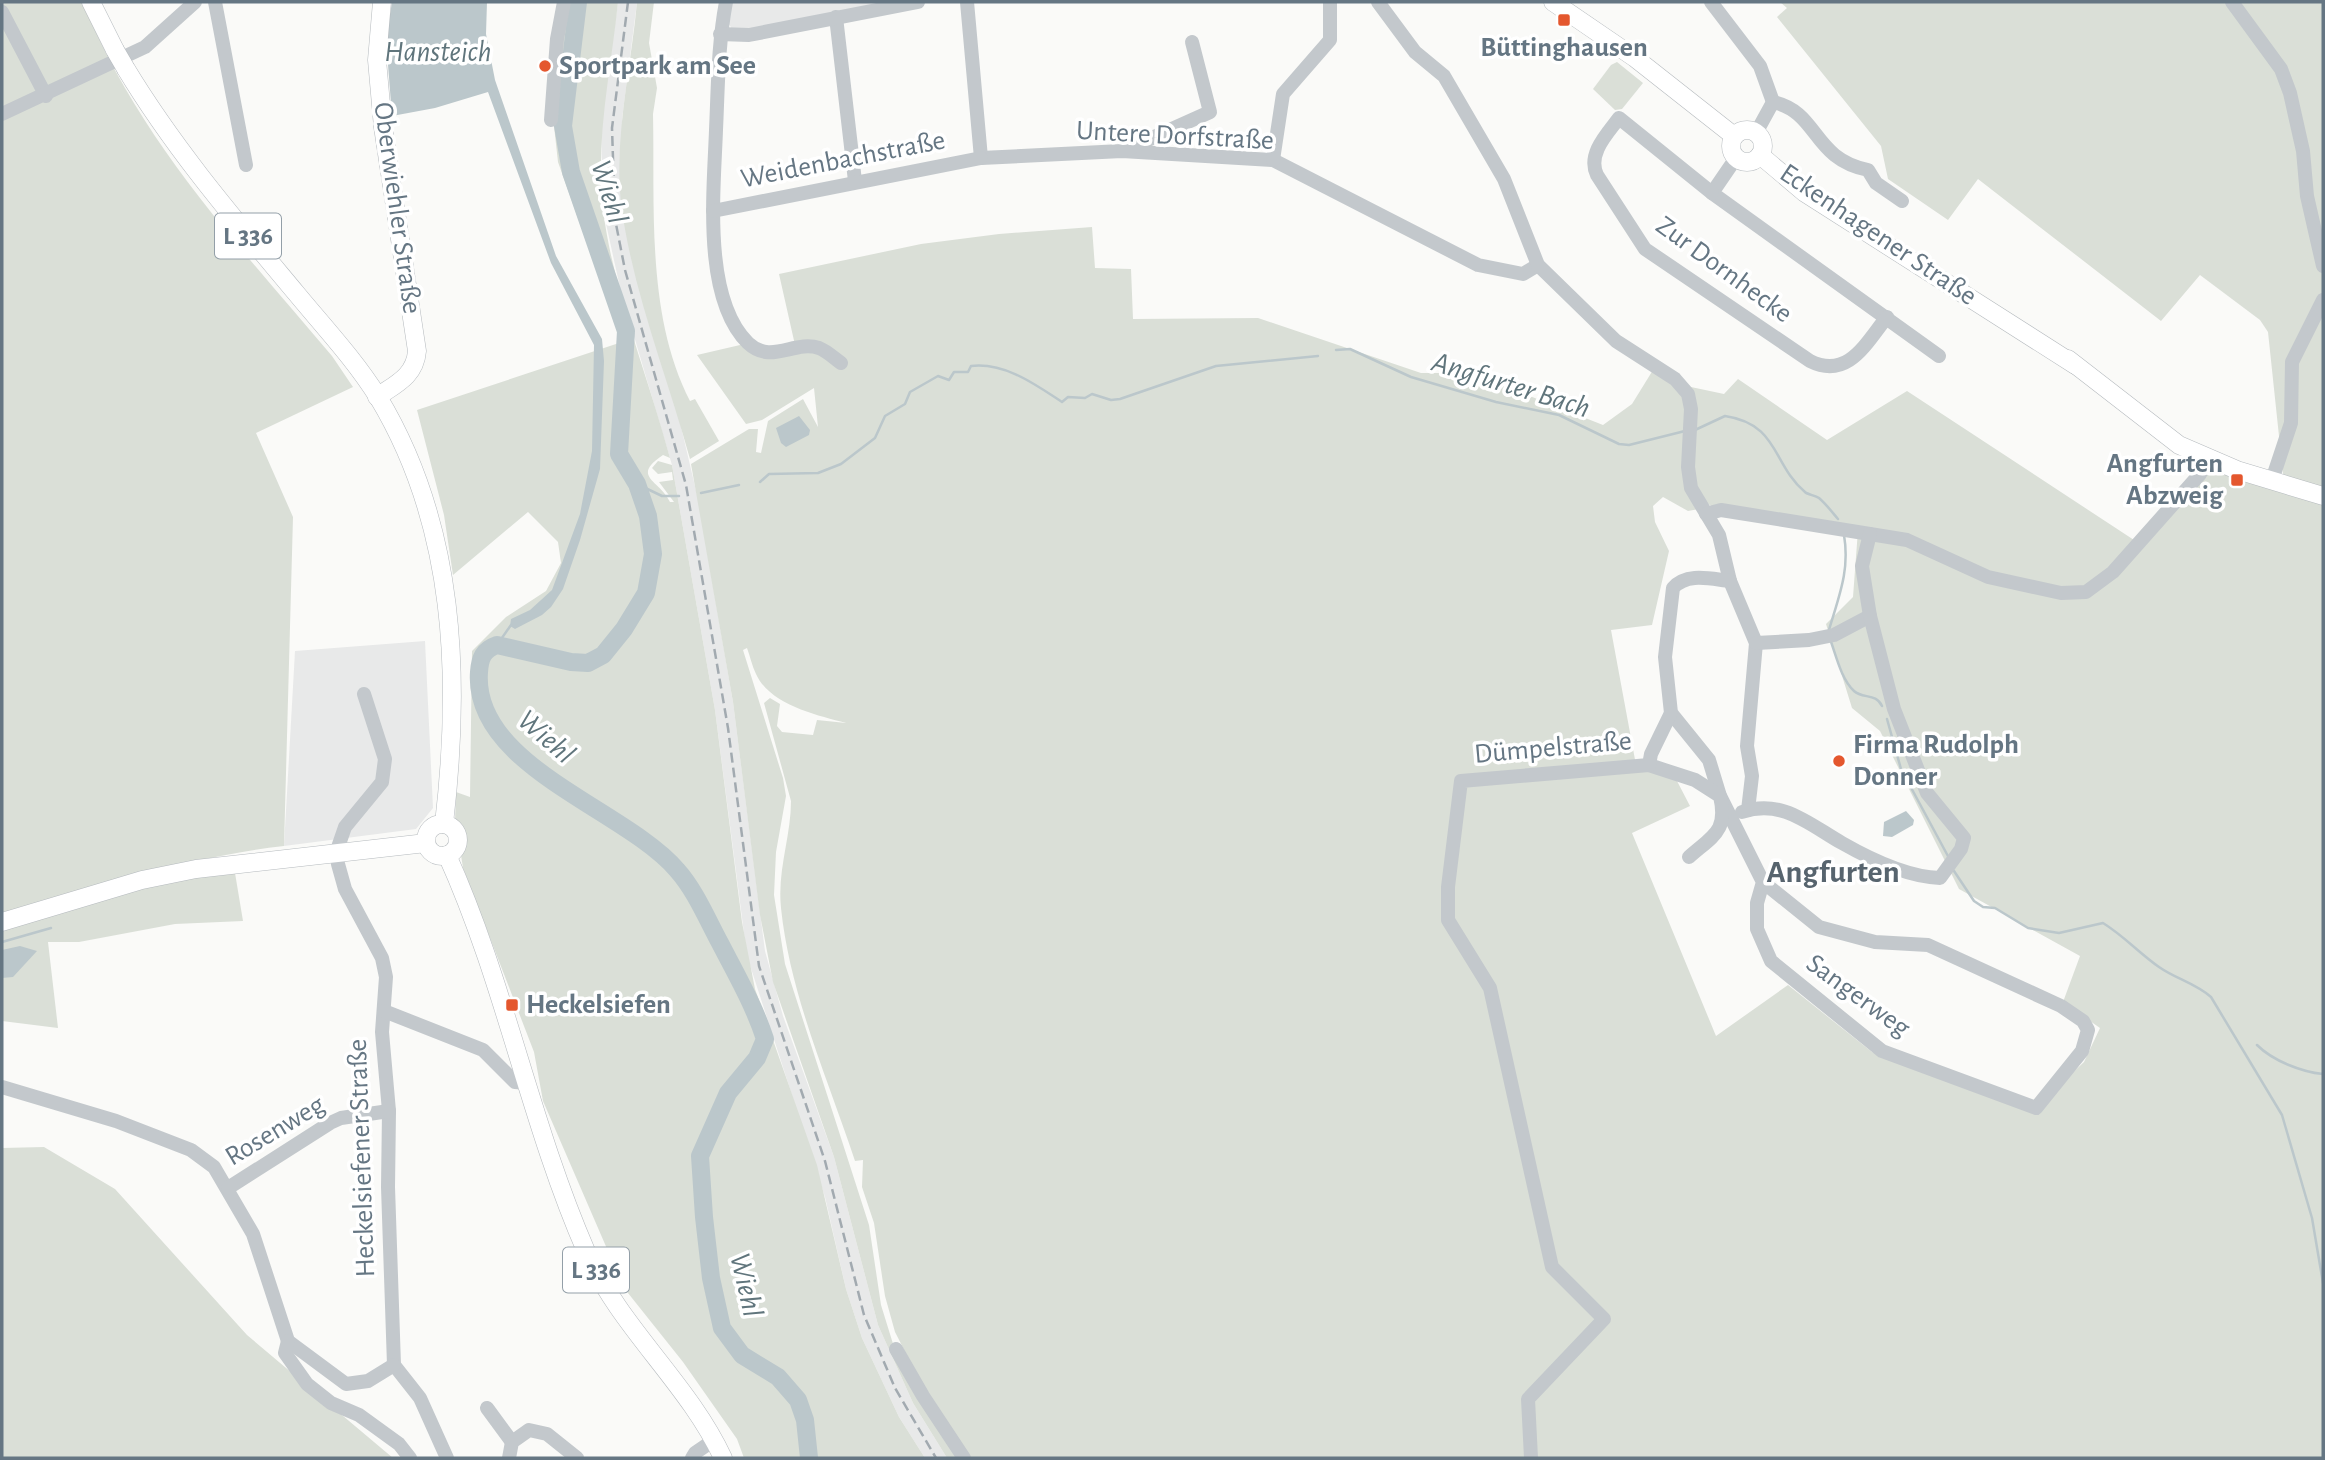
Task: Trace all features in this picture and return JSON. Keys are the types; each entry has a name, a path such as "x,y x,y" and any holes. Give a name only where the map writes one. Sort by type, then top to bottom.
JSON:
{"main road":[{"name":"L 336","path":"91,2 126,69 179,152 333,338 377,397 407,452 426,498 447,590 451,723 450,784 444,824"},
{"name":"Oberwiehler Straße","path":"377,397 408,376 415,367 417,351 382,114 377,60 382,2"},
{"path":"1553,2 1635,58 1734,136"},
{"path":"1743,130 1756,133 1763,143 1760,155 1749,162 1736,158 1731,149 1734,136 1743,130"},
{"name":"Eckenhagener Straße","path":"1760,155 1804,193 1998,314 2037,331 2075,365 2179,445 2208,459 2323,496"},
{"path":"444,824 454,829 458,839 456,849 447,856 432,853 426,843 430,829 444,824"},
{"path":"2,922 169,874 426,843"},
{"name":"L 336","path":"447,856 469,907 566,1200 594,1267 627,1322 714,1440 723,1458"}],"street":[{"path":"2,114 46,96 145,47 195,2"},
{"path":"215,2 246,165"},
{"path":"551,120 557,39 564,2"},
{"path":"726,2 720,34 713,211 716,266 722,290 736,326 747,342 771,354 810,346 822,349 841,363"},
{"path":"720,34 749,35 918,2"},
{"path":"967,2 981,158"},
{"path":"1273,160 1283,94 1330,40 1330,2"},
{"path":"1378,2 1415,52 1444,76 1504,179 1538,265 1616,341 1675,379 1688,394 1691,488 1719,535 1730,581 1756,643 1747,746 1752,776 1748,810"},
{"path":"1711,2 1760,66 1773,102 1756,133"},
{"path":"2232,2 2281,69 2290,93 2303,150 2307,196 2323,266"},
{"path":"2,12 46,96"},
{"path":"836,17 855,181"},
{"path":"1122,151 1210,112 1192,42"},
{"path":"1773,102 1790,106 1834,157 1849,166 1868,170 1876,183 1902,201"},
{"name":"Zur Dornhecke","path":"1887,317 1851,361 1834,367 1810,361 1645,248 1597,175 1594,165 1596,153 1619,118 1712,194 1887,317 1938,356"},
{"name":"Untere Dorfstraße","path":"981,158 1122,151 1273,160 1478,265 1523,274 1538,265"},
{"name":"Weidenbachstraße","path":"713,211 981,158"},
{"name":"Zur Dornhecke","path":"1712,194 1736,158"},
{"path":"2272,480 2291,423 2292,362 2323,300"},
{"path":"1706,514 1721,510 1907,540 1988,577 2061,593 2086,592 2113,572 2200,474 2208,459"},
{"path":"1731,816 1768,807 1784,809 1844,845 1922,877 1940,878 1961,849 1964,838 1927,793 1895,709 1870,617 1862,566 1870,534"},
{"path":"1689,856 1717,831 1724,819 1709,760 1671,713 1665,657 1673,588 1679,581 1692,578 1730,581"},
{"path":"1756,643 1829,636 1870,617"},
{"path":"337,853 345,827 382,782 385,759 364,694"},
{"name":"Dümpelstraße","path":"1649,765 1651,754 1671,713"},
{"name":"Dümpelstraße","path":"1531,1458 1528,1399 1604,1319 1552,1267 1490,988 1448,920 1448,887 1461,780 1649,765 1695,780 1720,796"},
{"path":"1720,796 1763,882"},
{"name":"Heckelsiefener Straße","path":"337,853 340,877 382,958 386,977 382,1032 389,1111 388,1187 394,1365"},
{"name":"Sangerweg","path":"1763,882 1819,927 1875,942 1928,945 2061,1006 2084,1021 2088,1030 2082,1051 2036,1108 1882,1051 1771,961 1756,929 1757,902 1763,882"},
{"path":"384,1011 482,1049 515,1082 527,1083"},
{"path":"2,1087 116,1121 191,1150 214,1167 253,1234 288,1341 285,1353 307,1384 331,1403 359,1415 400,1444 410,1458"},
{"name":"Rosenweg","path":"228,1188 330,1123 341,1118 389,1111"},
{"path":"288,1341 346,1384 368,1381 394,1365 420,1398 447,1458"},
{"path":"896,1349 964,1458"},
{"path":"486,1408 512,1442"},
{"path":"509,1458 512,1442 529,1430 547,1434 577,1458"},
{"path":"692,1458 714,1440"}],"shaded area":[{"path":"2,2 83,2 105,52 161,145 227,232 332,356 353,387 256,433 293,517 284,846 176,866 2,921"},
{"path":"567,2 618,2 602,131 603,210 623,304 670,458 663,455 653,462 648,474 670,502 674,502 659,482 673,480 672,472 658,474 652,468 658,461 672,465 715,710 742,922 755,989 817,1165 846,1289 862,1338 899,1417 925,1458 744,1458 737,1439 683,1362 624,1288 543,1101 534,1052 463,868 461,855 467,840 455,821 456,792 470,797 472,651 506,617 546,591 561,563 558,542 528,512 453,575 444,515 417,410 622,342 558,162 554,126 560,38"},
{"path":"618,2 637,2 622,119 621,202 638,280 678,414 698,499 733,702 765,951 783,1016 834,1157 878,1325 913,1403 947,1458 925,1458 899,1417 862,1338 846,1289 825,1197 747,956 715,710 672,465 621,292 603,210 601,124"},
{"path":"637,2 654,2 649,43 657,88 653,114 654,224 659,297 676,368 690,401 695,399 719,441 690,459 633,268 621,203 621,127"},
{"path":"731,2 890,2 740,31 732,29 727,21"},
{"path":"1780,2 2323,2 2323,491 2286,478 2283,474 2268,332 2260,320 2200,275 2161,321 1978,179 1948,220 1888,179 1881,146 1777,17 1787,8"},
{"path":"1617,62 1643,83 1622,109 1615,110 1593,89 1611,65"},
{"path":"1092,227 1095,268 1131,269 1133,319 1258,318 1421,373 1472,373 1603,425 1632,404 1653,370 1674,382 1685,401 1685,476 1699,509 1688,511 1663,497 1653,506 1655,522 1669,551 1652,625 1611,630 1636,765 1677,781 1690,806 1632,833 1716,1036 1788,985 1872,1052 2031,1112 2084,1062 2100,1028 2063,1002 2080,956 1959,889 1880,731 1852,708 1826,624 1853,597 1858,530 1711,506 1701,496 1693,468 1691,387 1724,394 1738,379 1827,440 1907,391 2134,540 2110,568 2074,597 2094,592 2109,581 2207,472 2227,471 2323,501 2323,1458 965,1458 936,1412 895,1332 885,1296 874,1223 862,1187 863,1160 855,1161 822,1068 801,1005 786,940 780,894 791,801 764,703 770,698 780,704 777,726 782,732 813,735 817,720 846,723 795,707 772,694 756,674 747,648 743,650 783,778 786,796 776,852 774,895 785,964 869,1225 881,1305 894,1347 921,1399 962,1458 947,1458 913,1403 878,1325 834,1157 773,982 760,915 733,702 691,464 749,429 758,429 756,452 761,453 768,421 803,399 818,427 814,388 762,420 746,424 697,355 753,342 765,350 795,345 779,274 921,244 999,234"},
{"path":"425,641 433,808 416,829 284,846 295,651"},
{"path":"235,873 243,921 175,924 79,942 48,942 58,1028 2,1021 2,926 49,917 167,881"},
{"path":"44,1147 115,1189 247,1335 393,1458 2,1458 2,1148"}],"water":[{"name":"Hansteich","path":"392,2 487,2 486,34 495,80 556,256 602,339 604,361 600,469 580,540 563,589 551,607 542,615 515,629 510,626 511,619 530,610 552,590 580,514 592,451 594,345 551,263 488,92 435,108 392,116 386,39"},
{"path":"799,416 810,430 809,435 786,447 781,443 776,428"},
{"path":"1906,811 1914,820 1913,825 1892,837 1883,836 1884,822"},
{"path":"20,946 37,951 13,977 2,978 2,950"}],"waterway":[{"name":"Wiehl","path":"578,2 563,126 571,172 626,331 619,454 637,484 648,516 653,554 646,593 624,629 603,655 588,663 571,662 497,645 492,647 485,652 480,663 483,705 500,734 525,760 653,848 677,870 700,905 756,1014 765,1039 757,1058 728,1093 700,1156 711,1278 722,1328 742,1355 778,1377 798,1400 805,1420 809,1458"},
{"name":"Angfurter Bach","path":"1336,350 1350,349 1411,377 1496,402 1559,415 1619,444 1629,445 1685,431"},
{"name":"Angfurter Bach","path":"760,482 769,474 818,473 841,464 875,438 885,416 905,404 910,392 938,376 949,380 954,372 968,372 971,366 1008,371 1062,402 1068,397 1085,398 1092,394 1111,400 1120,399 1216,366 1318,356"},
{"name":"Angfurter Bach","path":"1695,430 1725,416 1743,420 1756,427 1773,447 1794,481 1806,493 1819,498 1838,519"},
{"name":"Angfurter Bach","path":"637,484 662,496 679,496"},
{"name":"Angfurter Bach","path":"701,493 739,485"},
{"name":"Angfurter Bach","path":"1829,630 1845,571 1844,535"},
{"path":"497,645 511,625"},
{"name":"Angfurter Bach","path":"1830,639 1849,686 1858,693 1876,699 1882,706"},
{"name":"Angfurter Bach","path":"1887,719 1901,769 1949,858"},
{"name":"Angfurter Bach","path":"1954,871 1974,901 1983,907 1995,908 2028,928 2059,933 2103,923 2159,967 2211,997 2282,1115 2312,1218 2323,1283"},
{"path":"2,942 51,928"},
{"path":"2257,1045 2288,1065 2323,1074"}],"railway":[{"path":"628,2 612,128 615,219 625,270 686,485 728,728 759,966 825,1161 864,1315 895,1388 936,1458"}],"place":[{"name":"Büttinghausen","path":"1564,20"},
{"name":"Sportpark am See","path":"545,66"},
{"name":"Angfurten Abzweig","path":"2237,480"},
{"name":"Firma Rudolph Donner","path":"1839,761"},
{"name":"Heckelsiefen","path":"512,1005"}],"district":[{"name":"Angfurten","path":"1833,872"}]}
